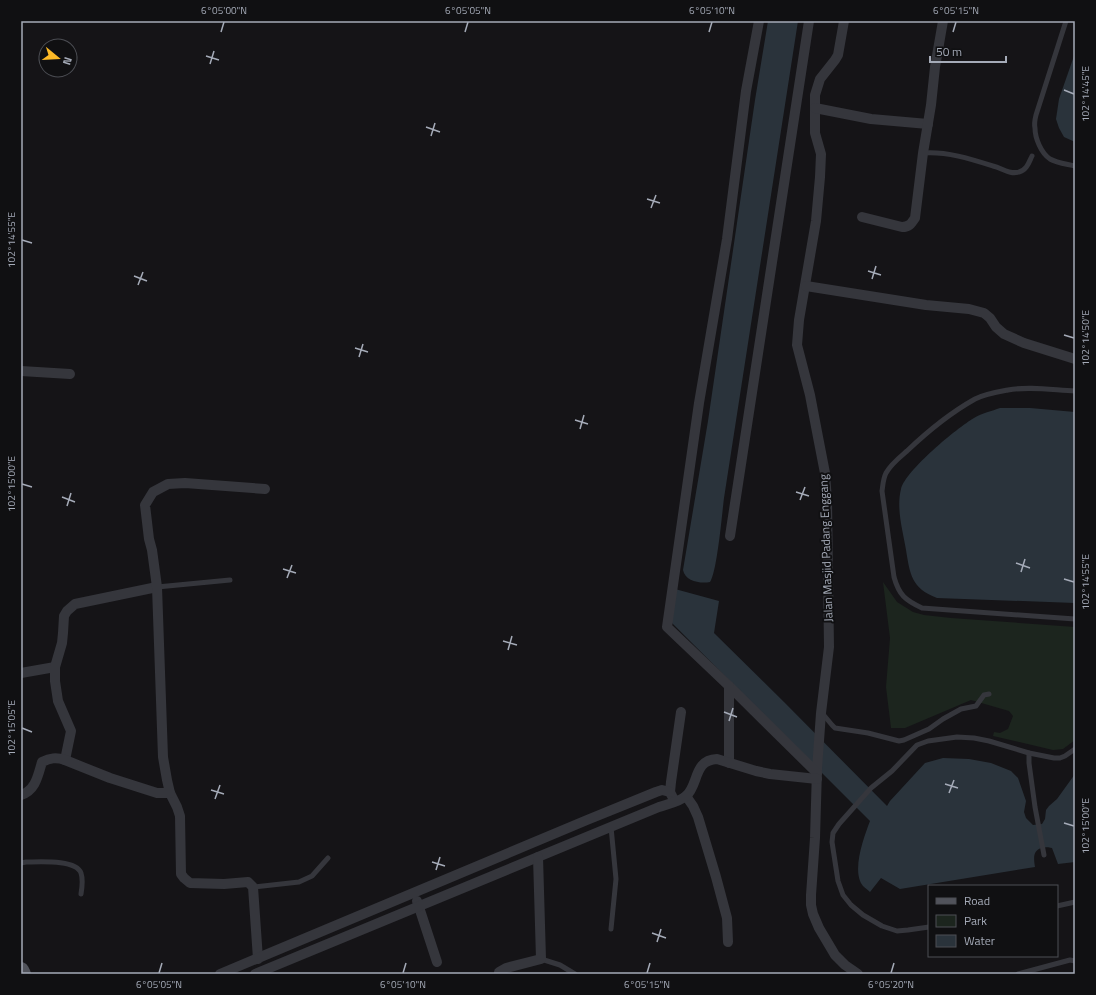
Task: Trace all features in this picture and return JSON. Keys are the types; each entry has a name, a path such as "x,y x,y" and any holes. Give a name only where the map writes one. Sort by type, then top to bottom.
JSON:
{"main road":[{"path":"21,970 23,974"}],"street":[{"path":"759,21 746,91 727,238 699,403 667,627 729,686 817,774"},
{"path":"730,536 809,21"},
{"name":"Jalan Masjid Padang Enggang","path":"844,21 838,54 820,79 815,96 815,133 821,154 821,171 816,221 797,345 825,473 827,501 829,647 821,712 811,905 819,928 834,954 845,965 858,974"},
{"path":"862,217 902,227 908,227 916,218 923,153 943,21"},
{"path":"815,108 871,119 928,124"},
{"path":"806,286 926,305 969,309 984,313 1004,334 1075,359"},
{"path":"21,371 70,374"},
{"path":"258,959 253,888 248,882 224,884 190,883 181,874 180,816 170,793 164,756 157,588 145,505 153,492 168,484 185,483 265,489"},
{"path":"64,760 71,731 58,701 55,681 55,667 64,633 64,616 70,607 75,604 157,588"},
{"path":"21,673 55,667"},
{"path":"729,686 729,763"},
{"path":"673,797 674,758 681,712"},
{"path":"21,795 32,789 37,779 42,762 50,758 59,758 110,778 156,793 170,793"},
{"path":"260,973 659,807 673,797 686,796 704,763 711,759 717,759 747,769 770,774 817,774"},
{"path":"220,974 656,792 662,790 673,797"},
{"path":"686,796 698,817 716,877 727,918 728,942"},
{"path":"499,974 499,972 506,968 541,959 538,857"},
{"path":"414,893 437,962"}],"lane":[{"path":"1066,21 1036,115 1034,128 1037,141 1044,153 1050,159 1075,166"},
{"path":"923,153 932,152 946,154 995,166 1010,173 1024,170 1029,164 1032,156"},
{"path":"1075,391 1024,388 990,394 977,399 926,433 893,464 886,473 882,491 894,577 897,588 905,598 922,608 1075,619"},
{"path":"157,588 230,580"},
{"path":"821,712 835,728 868,733 899,741 929,729 961,709 976,706 984,695 989,694"},
{"path":"928,927 897,931 882,926 863,915 851,905 843,895 838,881 832,842 833,833 839,824 871,788 892,771 917,745 928,741 957,737 974,738 1029,753 1054,758 1065,756 1075,749"},
{"path":"1029,753 1035,807 1044,855"},
{"path":"611,827 616,879 611,929"},
{"path":"253,888 299,882 312,876 328,858"},
{"path":"21,862 63,863 73,865 82,873 81,894"},
{"path":"1058,906 1075,902"},
{"path":"541,959 560,965 575,974"},
{"path":"1018,974 1070,960 1075,961"}],"green space":[{"path":"883,582 897,602 913,612 924,615 1075,627 1075,740 1063,749 1053,750 993,736 994,732 1000,733 1008,729 1013,716 1009,711 971,700 905,728 891,728 886,687 890,638"}],"water":[{"path":"768,21 798,21 724,498 715,567 710,582 702,583 687,577 683,570 708,421"},
{"path":"1075,53 1075,142 1064,137 1056,119 1059,99"},
{"path":"1000,408 1030,408 1075,412 1075,603 937,598 922,590 913,579 907,559 899,504 901,489 905,481 912,471 933,450 966,423 977,416"},
{"path":"675,589 719,601 714,633 887,806 925,763 943,758 969,759 991,763 1011,771 1018,778 1026,801 1024,812 1026,818 1033,825 1042,824 1045,819 1046,810 1057,799 1075,774 1075,862 1058,864 1052,848 1045,847 1039,849 1035,853 1035,867 900,889 881,878 870,892 863,886 860,880 858,863 870,821 670,621"}]}
